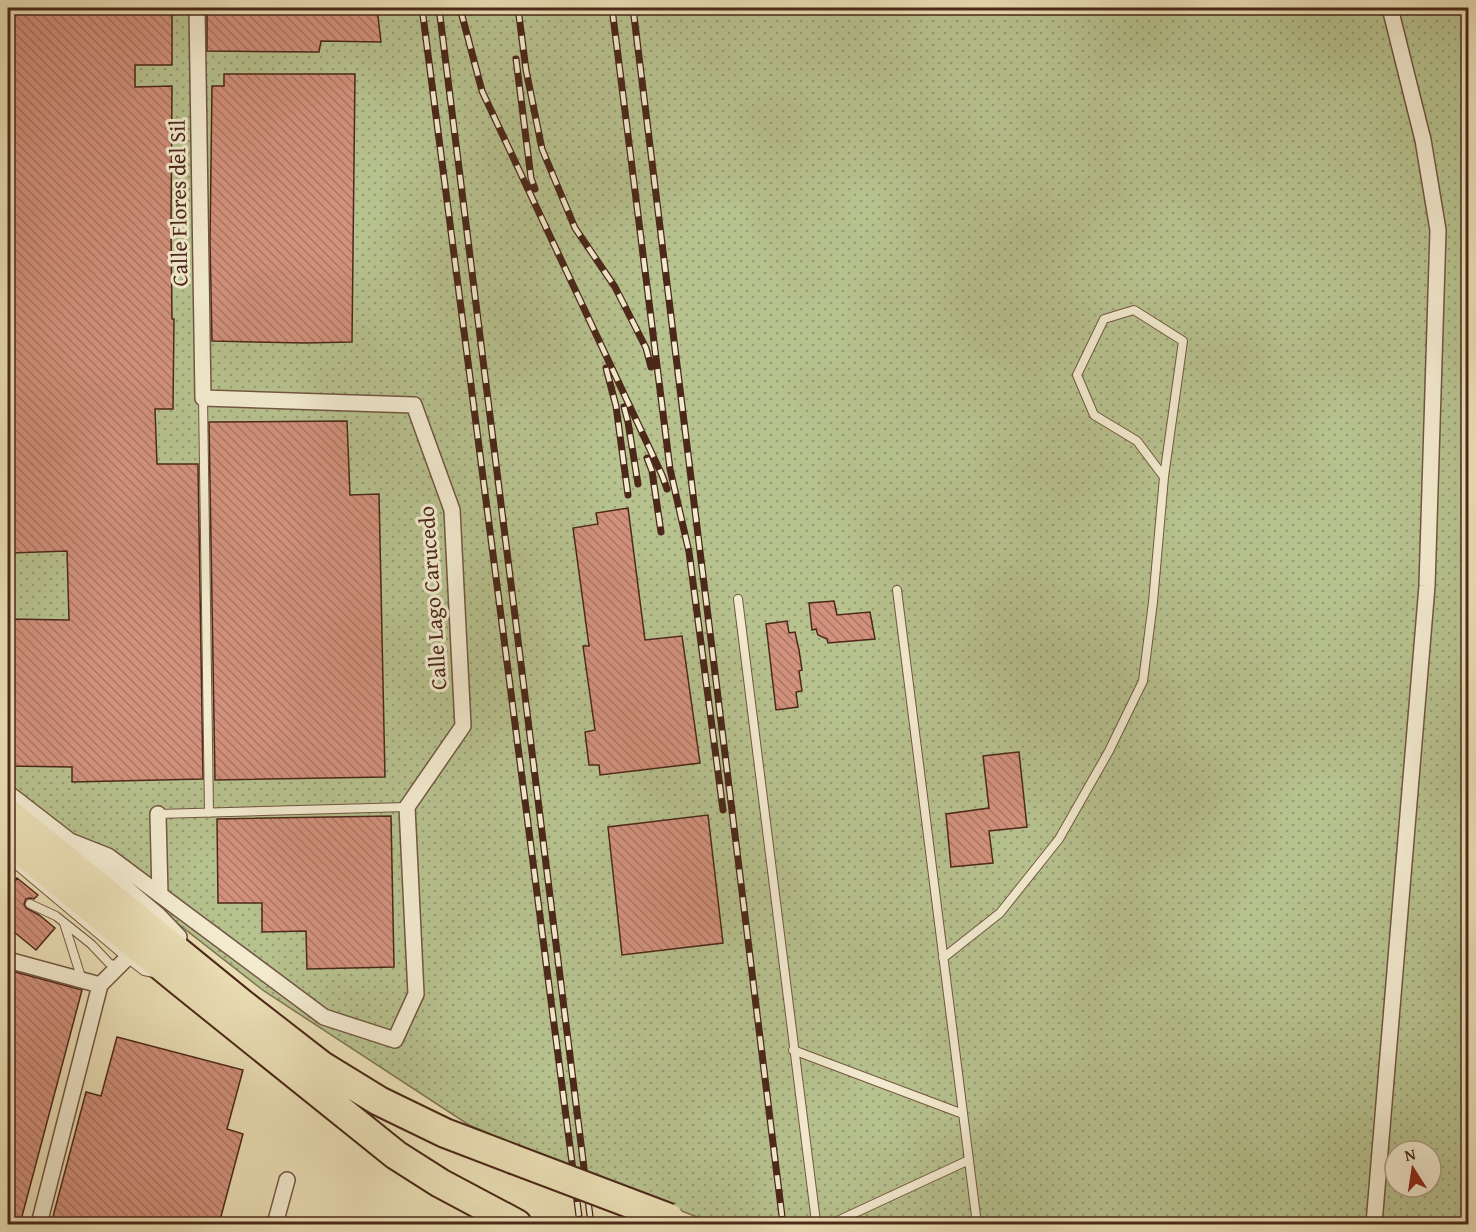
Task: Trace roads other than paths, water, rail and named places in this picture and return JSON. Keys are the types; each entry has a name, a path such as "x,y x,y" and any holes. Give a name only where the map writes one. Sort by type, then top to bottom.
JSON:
{"highway":[{"path":"8,813 322,1066 379,1101 446,1133 677,1221"},
{"path":"8,840 396,1155 440,1183 517,1224"}],"street":[{"name":"Calle Flores del Sil","path":"197,8 203,398"},
{"path":"1374,1224 1427,586 1438,230 1424,140 1390,8"},
{"name":"Calle Lago Carucedo","path":"203,398 414,405 452,510 463,726 407,807"},
{"path":"8,794 70,841 158,915 241,1003"},
{"path":"70,841 108,856 324,1017 395,1040 416,994 407,807"},
{"path":"158,814 160,895"},
{"path":"8,960 100,985"},
{"path":"39,1224 100,985 122,963"},
{"path":"275,1224 287,1180"}],"lane":[{"path":"944,958 1000,913 1059,839 1109,751 1143,681 1164,477 1183,340 1134,310 1104,318 1077,375 1094,415 1137,441 1164,477"},
{"path":"203,398 209,813"},
{"path":"897,590 977,1224"},
{"path":"738,599 816,1222 833,1223 969,1160"},
{"path":"158,814 407,807"},
{"path":"8,858 122,963"},
{"path":"30,904 57,916 91,944 109,963 122,963 177,979"},
{"path":"63,922 82,980"},
{"path":"794,1050 963,1114"}],"railway":[{"path":"422,8 580,1224"},
{"path":"439,8 591,1224"},
{"path":"460,8 482,91 667,489"},
{"path":"518,8 526,70 542,149 575,228 615,287 646,348 651,367"},
{"path":"612,8 670,469 689,552 723,810"},
{"path":"633,8 782,1216"},
{"path":"516,59 531,178 535,189"},
{"path":"606,368 616,406 628,495"},
{"path":"624,407 638,484"},
{"path":"647,458 652,471 661,532"}]}
